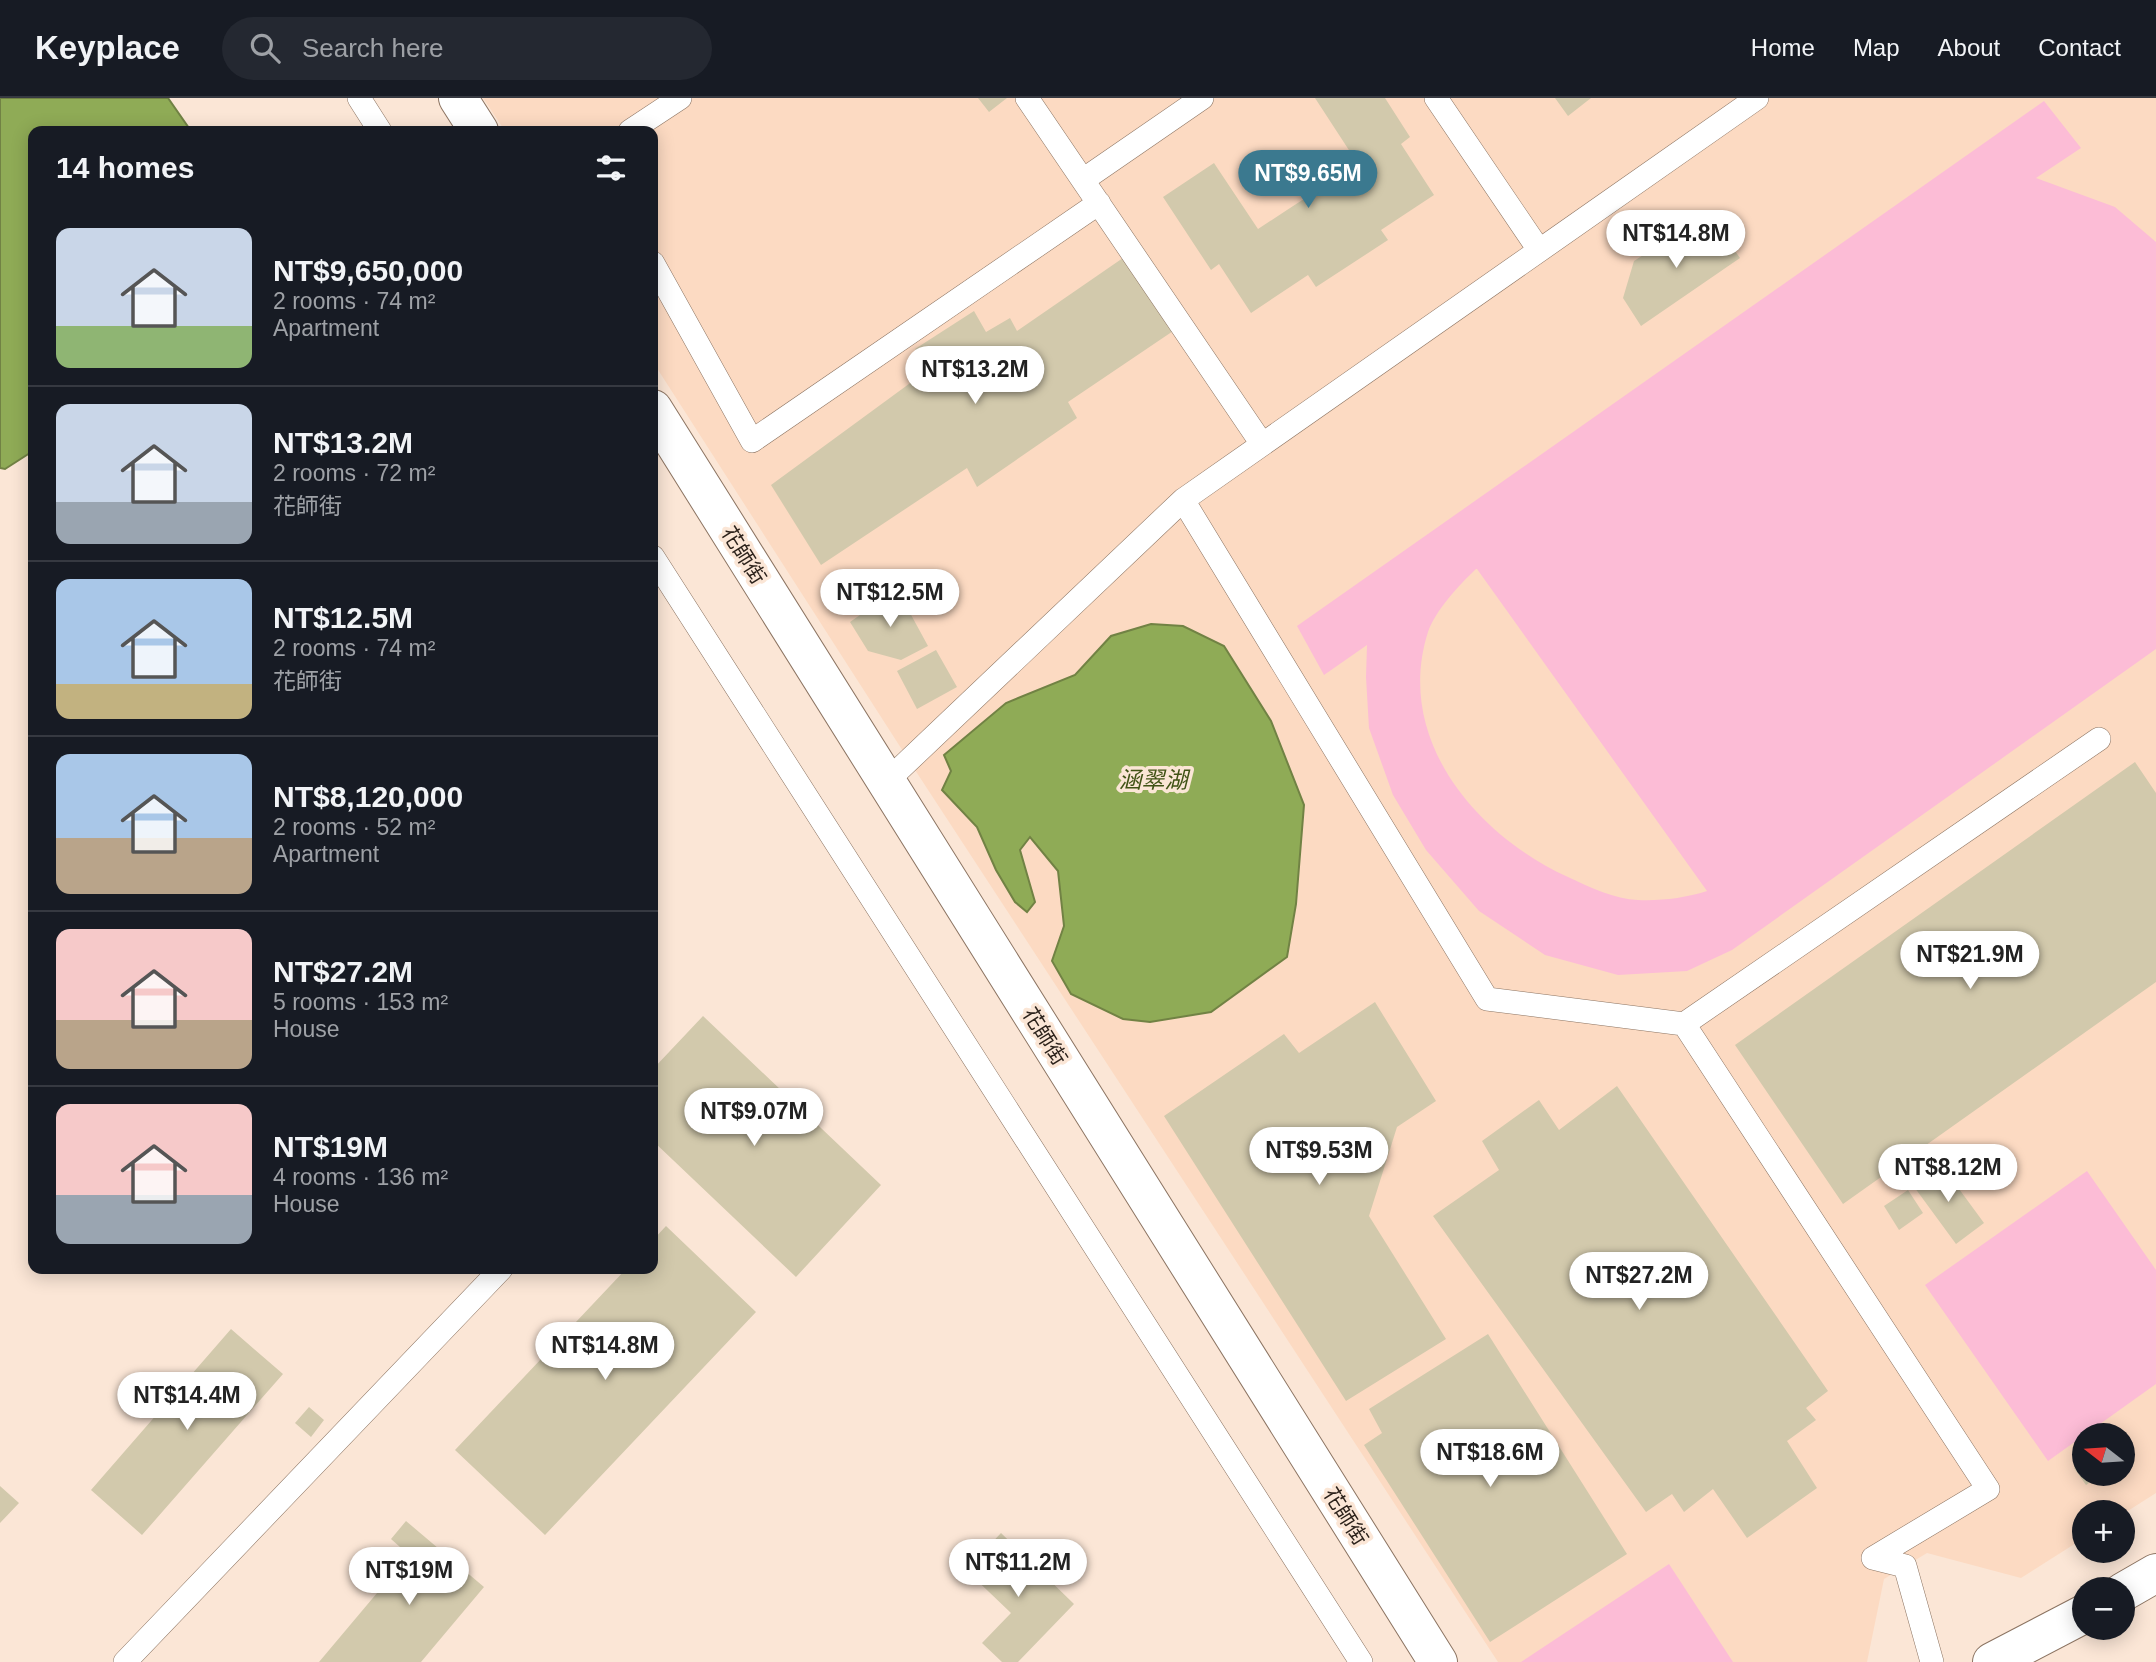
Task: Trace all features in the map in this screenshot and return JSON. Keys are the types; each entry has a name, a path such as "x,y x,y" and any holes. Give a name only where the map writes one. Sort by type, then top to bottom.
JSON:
{"street":[{"path":"458,98 476,126"},
{"name":"花師街","path":"658,417 1438,1662"},
{"path":"2135,1585 2156,1573"},
{"path":"1992,1662 2072,1620"}],"lane":[{"path":"359,98 377,126"},
{"path":"638,126 680,98"},
{"path":"1027,98 1262,444"},
{"path":"1083,180 1202,98"},
{"path":"1436,98 1539,250"},
{"path":"886,782 1183,500 1758,98"},
{"path":"658,272 751,441 1099,203"},
{"path":"1183,500 1487,999 1684,1024 2099,738"},
{"path":"658,565 1361,1662"},
{"path":"1684,1024 1988,1489 1873,1558 1905,1566 1932,1662"},
{"path":"125,1662 496,1274"}],"shaded area":[{"path":"483,98 2156,98 2156,1493 2135,1506 2135,1500 2072,1500 2072,1546 2021,1578 1927,1553 1884,1579 1867,1662 1498,1662 917,773 658,370 658,126 502,126"},
{"path":"2044,101 2081,148 2036,178 2115,207 2156,242 2156,649 1732,950 1687,971 1618,975 1545,955 1479,911 1426,850 1393,795 1369,728 1367,645 1324,675 1297,626","holes":["1477,569 1707,891 1690,896 1638,900 1611,895 1585,885 1534,859 1503,836 1474,809 1451,779 1433,745 1423,710 1420,672 1431,624 1449,598"]},
{"path":"2087,1171 2156,1270 2156,1384 2101,1423 2072,1423 2072,1444 2048,1461 1925,1285"},
{"path":"1669,1564 1733,1662 1521,1662"}],"water":[{"path":"0,98 168,98 188,126 28,126 28,454 5,469 0,468"},
{"name":"涵翠湖","path":"1151,624 1183,626 1224,646 1271,721 1304,805 1296,904 1287,957 1211,1012 1150,1022 1123,1019 1071,994 1052,961 1064,926 1058,871 1030,837 1020,850 1035,902 1027,912 1015,902 996,870 977,827 942,790 951,771 944,755 1006,703 1075,675 1111,636"}],"building":[{"path":"978,98 1007,98 989,112"},
{"path":"1315,98 1385,98 1410,137 1401,144 1434,195 1381,230 1388,240 1316,287 1308,275 1251,313 1219,264 1211,270 1163,197 1214,163 1258,229 1358,164"},
{"path":"1555,98 1591,98 1568,116"},
{"path":"1685,228 1720,230 1740,258 1641,326 1623,298 1634,261"},
{"path":"1136,249 1185,323 1068,402 1077,418 977,487 967,468 821,565 771,485 928,370 915,349 974,311 986,332 1010,318 1017,331"},
{"path":"897,589 928,646 901,660 868,651 850,622"},
{"path":"936,650 957,687 917,709 897,671"},
{"path":"2135,762 2156,793 2156,982 1843,1204 1735,1045"},
{"path":"1375,1002 1436,1101 1397,1127 1369,1216 1446,1339 1346,1401 1164,1116 1284,1034 1299,1053"},
{"path":"703,1016 881,1185 796,1277 658,1146 658,1064"},
{"path":"1617,1086 1828,1391 1806,1408 1816,1420 1787,1441 1817,1488 1747,1538 1713,1489 1684,1512 1672,1494 1646,1512 1433,1216 1499,1170 1482,1141 1539,1100 1559,1130"},
{"path":"1940,1163 1984,1223 1956,1244 1912,1184"},
{"path":"1908,1190 1923,1213 1899,1230 1884,1206"},
{"path":"666,1226 756,1312 545,1535 455,1450 621,1274 658,1274 658,1235"},
{"path":"231,1329 283,1374 142,1535 91,1490"},
{"path":"1488,1334 1627,1554 1490,1642 1364,1445 1382,1433 1369,1409"},
{"path":"309,1407 324,1420 311,1437 295,1423"},
{"path":"0,1486 19,1503 0,1523"},
{"path":"406,1521 484,1587 421,1662 319,1662 409,1555 391,1539"},
{"path":"1001,1533 1074,1604 1018,1662 1002,1662 982,1643 1011,1613 966,1570"}]}
